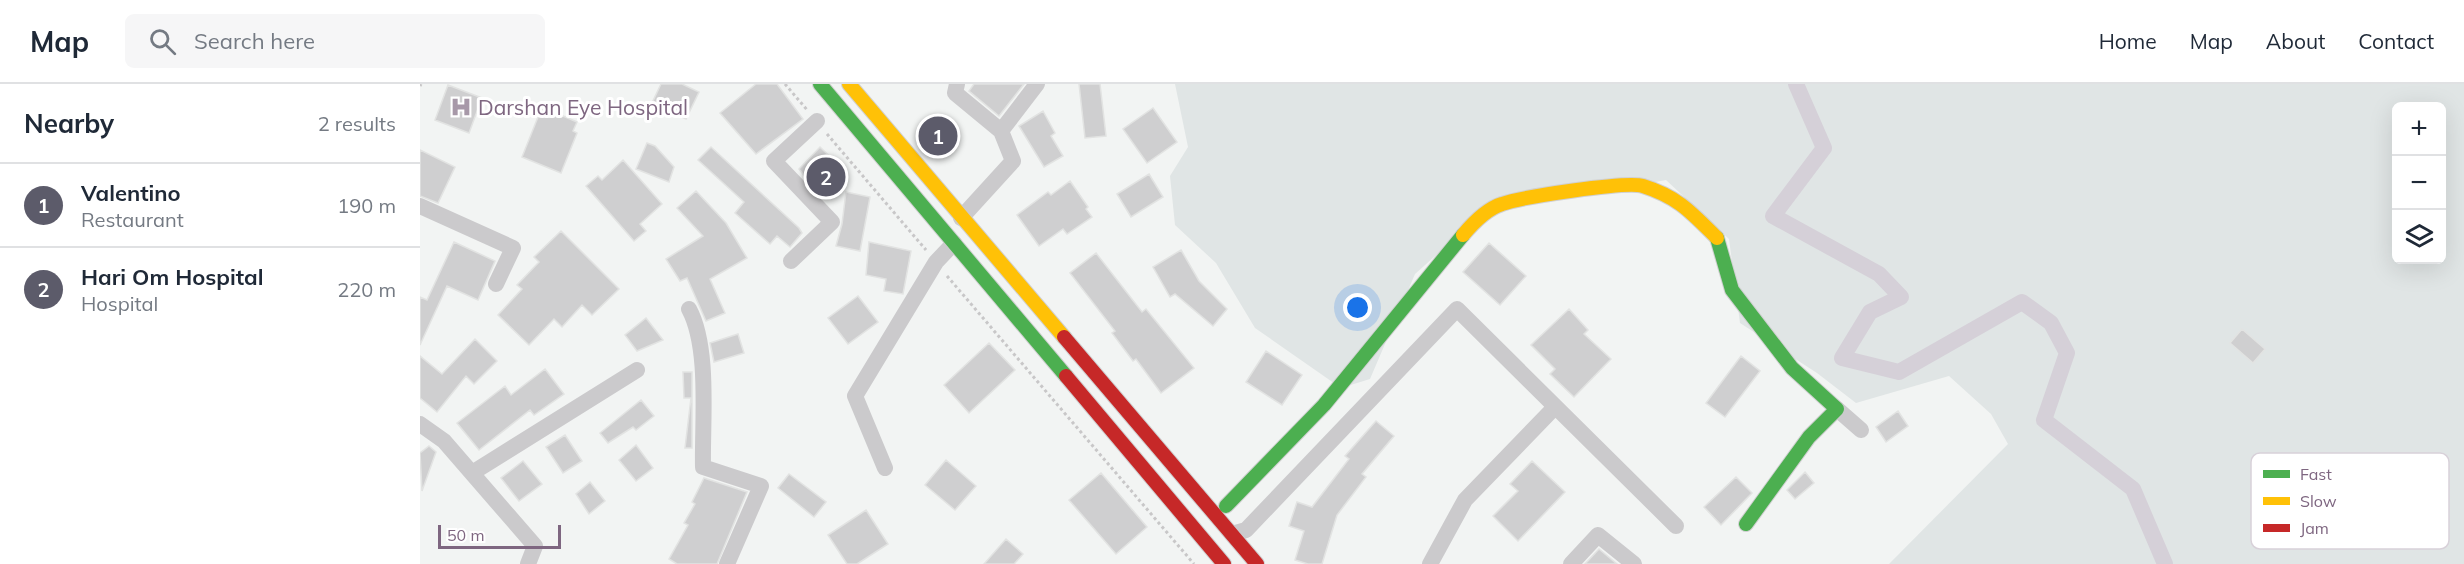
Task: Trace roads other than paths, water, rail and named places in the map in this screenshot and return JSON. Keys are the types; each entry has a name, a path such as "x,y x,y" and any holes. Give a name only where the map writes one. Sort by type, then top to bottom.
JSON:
{"main road":[{"path":"820,84 1224,564"},
{"path":"849,84 1257,564"},
{"path":"1226,506 1324,405 1474,222 1500,204 1543,194 1640,185 1680,201 1717,238 1732,290 1792,368 1837,409 1809,437 1746,524"},
{"path":"954,243 965,223"},
{"path":"1188,522 1207,505"}],"street":[{"path":"957,84 955,93 1000,131 1013,162 965,223"},
{"path":"1000,131 1037,84"},
{"path":"791,261 832,222 774,161 816,121"},
{"path":"420,206 513,248 496,284"},
{"path":"885,468 855,396 936,262 954,243"},
{"path":"689,309 696,322 701,364 703,467 761,486 727,564"},
{"path":"1232,534 1246,530 1457,309 1554,408 1676,526"},
{"path":"472,473 637,370"},
{"path":"1430,564 1465,500 1554,408"},
{"path":"1837,409 1861,430"},
{"path":"420,424 444,441 535,546 528,564"},
{"path":"1571,564 1598,535 1625,561"}],"waterway":[{"path":"1796,84 1824,148 1773,216 1879,274 1901,297 1870,312 1842,358 1899,372 2022,302 2051,323 2067,353 2044,420 2133,489 2165,564"}],"place":[{"name":"Darshan Eye Hospital","path":"461,107"},
{"name":"Valentino","path":"938,136"},
{"name":"Hari Om Hospital","path":"826,177"}]}
